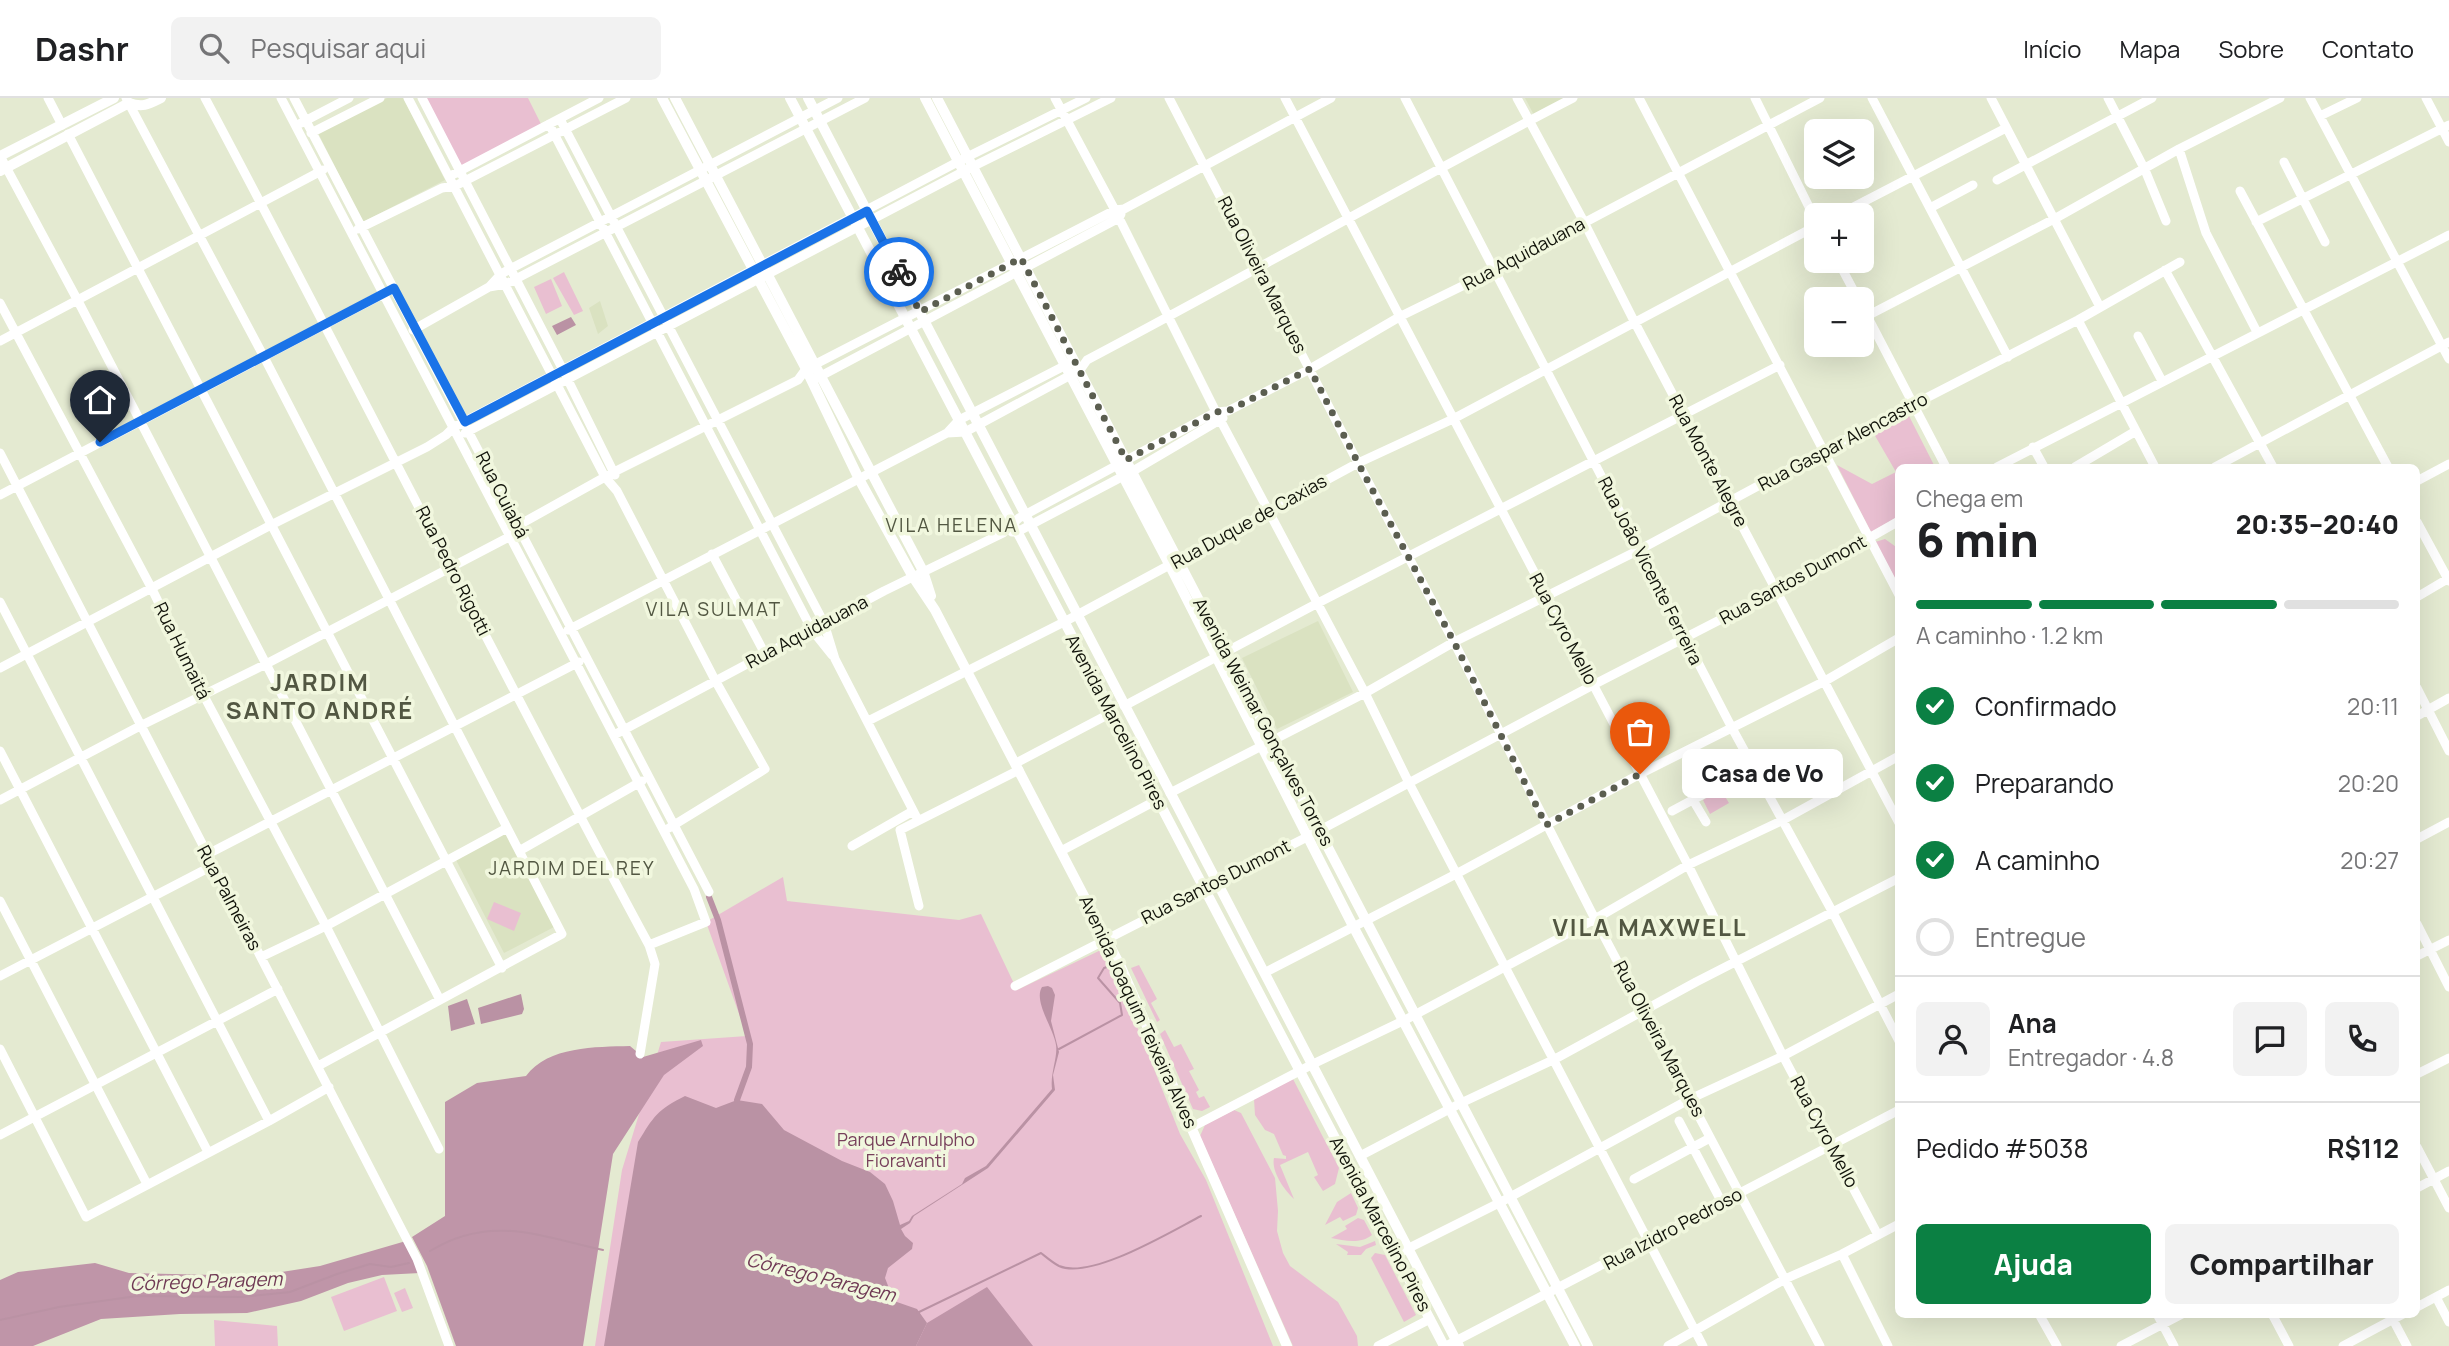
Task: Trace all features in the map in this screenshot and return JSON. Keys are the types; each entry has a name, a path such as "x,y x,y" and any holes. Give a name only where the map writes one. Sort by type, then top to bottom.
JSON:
{"main road":[{"path":"3,170 114,98"},
{"path":"0,156 127,101 139,107 161,98"},
{"name":"Avenida Joaquim Teixeira Alves","path":"662,98 708,172"},
{"name":"Avenida Joaquim Teixeira Alves","path":"675,98 708,172 810,367 870,473 935,610 1107,938 1287,1346"},
{"name":"Avenida Marcelino Pires","path":"790,98 1395,1255 1430,1319 1451,1345"},
{"name":"Avenida Marcelino Pires","path":"807,98 1216,882 1266,972 1408,1249 1451,1345"},
{"name":"Avenida Weimar Gonçalves Torres","path":"925,98 967,163"},
{"name":"Avenida Weimar Gonçalves Torres","path":"937,98 1019,265 1175,563 1262,747 1353,926 1410,1018"},
{"name":"Avenida Joaquim Teixeira Alves","path":"816,378 859,479 918,574"},
{"name":"Avenida Weimar Gonçalves Torres","path":"1221,656 1273,741 1320,830 1366,920 1410,1018 1552,1292 1575,1346"},
{"path":"1111,713 1125,706"},
{"path":"1157,800 1170,793"},
{"path":"1347,1162 1360,1156"},
{"name":"Avenida Weimar Gonçalves Torres","path":"1552,1292 1588,1346"}],"street":[{"path":"47,98 139,268 502,968"},
{"name":"Rua Pedro Rigotti","path":"205,98 397,462 515,695 649,945 655,964 640,1054"},
{"path":"296,125 349,98"},
{"path":"303,138 380,98"},
{"path":"408,98 450,177 459,184 510,269 511,282 556,380 610,475"},
{"path":"422,98 459,171 459,184 501,274 511,282 565,375 617,491 715,680 765,769 664,830"},
{"path":"442,188 450,177 459,171 599,98"},
{"path":"352,232 442,188 459,184 626,98"},
{"path":"406,334 489,287 511,282 617,227 800,117 838,98"},
{"path":"489,287 501,274 601,221 806,128 865,98"},
{"path":"1055,98 1120,212 1219,416 1703,1346"},
{"path":"0,667 556,380 663,316 869,216 1086,98"},
{"path":"967,163 1067,121 1111,98"},
{"name":"Rua Oliveira Marques","path":"1169,98 1820,1346"},
{"name":"Rua Cyro Mello","path":"1285,98 1688,865 1783,1056 1878,1235"},
{"path":"922,317 968,285 1019,265 1331,98"},
{"name":"Rua João Vicente Ferreira","path":"1405,98 1732,728 1832,911 1895,1034"},
{"name":"Rua Monte Alegre","path":"1517,98 1895,815"},
{"path":"560,634 947,433 959,420 975,419 1073,368 1258,269 1441,166 1573,98"},
{"path":"1639,98 1895,588"},
{"path":"1755,98 1806,203"},
{"name":"Rua Aquidauana","path":"1028,519 1076,500 1127,473 1219,416 1310,369 1401,316 1495,270 1821,98"},
{"path":"1871,98 2008,357"},
{"path":"1991,98 2101,307"},
{"path":"2108,98 2145,170 2166,221"},
{"path":"1997,180 2152,98"},
{"path":"1874,312 2280,98"},
{"path":"2310,98 2445,344 2449,359"},
{"path":"2320,116 2357,98"},
{"path":"2426,98 2445,127 2449,142"},
{"name":"Rua Cuiabá","path":"287,99 313,132 709,892"},
{"name":"Rua Cuiabá","path":"287,99 296,125 694,889 706,922 649,945"},
{"path":"127,101 200,234 562,934 318,1066"},
{"path":"559,119 824,624 835,659 916,816"},
{"path":"549,124 659,331 812,630 835,659"},
{"path":"2256,222 2445,127"},
{"path":"1862,203 2006,128"},
{"path":"2179,149 2206,233 2258,332"},
{"path":"0,156 3,170 78,301 440,1000"},
{"path":"2284,162 2325,242"},
{"path":"0,341 330,166"},
{"path":"1930,208 1973,185"},
{"path":"2240,191 2386,464"},
{"name":"Rua Duque de Caxias","path":"867,721 1064,622 1358,463 1453,419 1804,230"},
{"path":"2002,464 2449,235"},
{"path":"620,258 631,253"},
{"name":"Rua Gaspar Alencastro","path":"1170,793 1365,693 1454,642 1639,550 1823,451 2008,357 2180,262"},
{"path":"798,380 816,378 922,317 973,296 1019,265"},
{"path":"2165,270 2271,464"},
{"path":"565,375 659,331 760,271"},
{"path":"968,285 973,296"},
{"path":"0,495 394,288"},
{"name":"Rua Humaitá","path":"0,303 152,589 269,821 327,926 439,1149"},
{"path":"2078,320 2153,464"},
{"path":"0,800 509,537 517,526 610,475 798,380 810,367 909,324"},
{"path":"1874,329 1944,464"},
{"path":"2138,336 2162,381"},
{"path":"2221,464 2445,344"},
{"path":"1125,706 1316,604 1780,365"},
{"name":"Rua Aquidauana","path":"614,735 918,574 1003,533 1071,489 1121,462 1219,416"},
{"path":"947,433 965,432 975,419"},
{"path":"2080,464 2136,431"},
{"path":"2033,447 2042,464"},
{"name":"Rua Palmeiras","path":"0,453 408,1242 422,1270 449,1346"},
{"path":"2420,479 2449,464"},
{"path":"1071,489 1076,500"},
{"name":"Rua Santos Dumont","path":"1015,986 1776,592 1895,523"},
{"path":"2420,528 2448,579 2420,595"},
{"path":"712,554 765,654"},
{"path":"0,602 270,1121"},
{"path":"1266,972 1458,873 1640,774 1825,681 1895,640"},
{"path":"206,855 586,658"},
{"path":"2420,694 2449,751"},
{"path":"2420,714 2449,698"},
{"path":"852,846 1017,766 1111,713"},
{"path":"0,751 208,1152"},
{"path":"1192,1127 1312,1064 1410,1018 1595,919 1688,865 1781,821 1895,758"},
{"path":"1672,811 1754,767"},
{"path":"519,851 649,778"},
{"path":"1061,851 1157,800"},
{"path":"1693,800 1706,822"},
{"path":"916,816 900,830 919,906"},
{"path":"2420,837 2449,822"},
{"path":"261,957 327,926 507,828"},
{"path":"0,976 212,866"},
{"path":"694,889 701,876"},
{"path":"1360,1156 1455,1106 1555,1059 1895,880"},
{"path":"0,901 147,1184"},
{"path":"2420,930 2449,987"},
{"path":"2420,954 2449,940"},
{"path":"0,1135 278,989"},
{"path":"1395,1255 1504,1200 1690,1099 1783,1056 1895,996"},
{"path":"0,1049 86,1217 270,1121 329,1087"},
{"path":"2420,1072 2449,1058"},
{"name":"Rua Izidro Pedroso","path":"1451,1345 1895,1112"},
{"path":"1679,1121 1719,1197"},
{"path":"1634,1179 1710,1138"},
{"path":"2420,1153 2449,1208"},
{"path":"2420,1186 2449,1171"},
{"path":"1668,1346 1785,1279 1842,1254 1895,1226"},
{"path":"1842,1254 1883,1345"},
{"path":"2420,1305 2449,1290"},
{"path":"2436,1297 2449,1322"},
{"path":"2041,1318 2057,1346"},
{"path":"2159,1318 2174,1346"},
{"path":"2121,1346 2175,1318"},
{"path":"2275,1318 2289,1346"},
{"path":"2343,1346 2389,1318"},
{"path":"2392,1318 2407,1346"},
{"path":"1378,1346 1430,1319"}],"shaded area":[{"path":"387,98 403,98 445,180 363,222 318,133"},
{"path":"1525,98 1563,98 1564,99 1534,115"},
{"path":"600,301 608,326 598,334 589,308"},
{"path":"1318,621 1353,692 1277,729 1242,658"},
{"path":"506,831 556,926 504,953 455,858"},
{"path":"701,1040 703,1046 664,1075 613,1154 583,1346 456,1346 427,1266 412,1237 445,1216 445,1102 477,1083 526,1076 535,1066 547,1059 574,1050 630,1046 643,1057"},
{"path":"406,1241 420,1273 382,1275 348,1283 301,1301 247,1313 101,1319 33,1346 0,1346 0,1280 18,1272 95,1263 129,1273 256,1276 320,1266"},
{"path":"987,1287 1033,1346 916,1346 927,1323"}],"green space":[{"path":"425,98 528,98 541,124 460,167"},
{"path":"564,272 583,311 574,315 553,278"},
{"path":"551,279 562,306 546,314 534,287"},
{"path":"1909,416 1933,464 1895,464 1895,470 1874,434"},
{"path":"1837,465 1872,484 1895,472 1895,518 1871,532"},
{"path":"1885,539 1895,546 1895,579 1875,542"},
{"path":"1721,790 1729,803 1710,814 1703,800"},
{"name":"Parque Arnulpho Fioravanti","path":"783,877 787,901 959,920 981,914 1017,990 1103,949 1180,1134 1206,1180 1273,1346 595,1346 622,1170 661,1042 747,1036 706,922"},
{"path":"494,902 521,913 514,931 487,919"},
{"path":"1139,965 1157,999 1151,1003 1160,1020 1157,1022 1131,968"},
{"path":"1165,1030 1174,1047 1181,1044 1194,1069 1189,1071 1199,1090 1196,1092 1199,1098 1204,1096 1210,1107 1202,1111 1193,1109 1160,1034"},
{"path":"1293,1079 1339,1168 1335,1184 1323,1191 1314,1177 1318,1175 1308,1152 1280,1165 1294,1199 1282,1186 1274,1169 1274,1158 1286,1159 1286,1156 1283,1155 1274,1134 1265,1130 1255,1115 1254,1099"},
{"path":"1234,1110 1241,1113 1275,1178 1277,1231 1283,1253 1290,1266 1338,1302 1357,1336 1358,1346 1293,1346 1200,1136 1205,1125"},
{"path":"1351,1193 1358,1208 1356,1215 1343,1221 1340,1217 1325,1225 1337,1202"},
{"path":"1358,1218 1364,1220 1372,1235 1368,1238 1347,1241 1331,1238 1347,1229 1345,1226"},
{"path":"1375,1241 1376,1245 1366,1249 1361,1255 1347,1255 1348,1252 1336,1244 1360,1247"},
{"path":"1375,1253 1385,1255 1416,1315 1404,1322 1371,1258"},
{"path":"384,1277 397,1311 344,1331 331,1297"},
{"path":"405,1288 413,1308 402,1312 394,1293"},
{"path":"214,1320 277,1326 278,1346 215,1346"}],"water":[{"path":"571,317 576,325 557,335 552,326"},
{"path":"1048,986 1055,995 1051,1021 1059,1052 1053,1075 1055,1090 988,1168 914,1216 910,1223 901,1229 913,1243 912,1249 888,1268 885,1278 894,1301 917,1309 927,1323 916,1346 604,1346 638,1142 652,1120 668,1105 685,1096 716,1108 737,1100 762,1104 784,1130 842,1161 870,1172 885,1184 900,1225 986,1166 1052,1089 1052,1077 1056,1045 1040,1000 1042,987"},
{"path":"521,994 524,1009 522,1014 481,1024 478,1008"},
{"path":"467,999 475,1024 451,1031 448,1006"}],"waterway":[{"path":"709,897 718,920 750,1044 749,1067 737,1100"},
{"path":"1059,1049 1122,1015 1120,1003 1098,978 1104,968 1110,966"},
{"name":"Córrego Paragem","path":"917,1313 1041,1253 1059,1266 1073,1269 1090,1266 1110,1261 1151,1243 1201,1216"},
{"name":"Córrego Paragem","path":"430,1251 473,1233 494,1231 536,1234 603,1250"},
{"name":"Córrego Paragem","path":"0,1320 59,1307 137,1296 242,1297 290,1292 370,1264 391,1267 409,1263"}],"way so far":[{"path":"899,272 920,312 1021,258 1126,460 1216,412 1228,411 1310,369 1454,642 1546,825 1640,774"}],"place":[{"name":"Casa de Vo","path":"1640,774"}],"district":[{"name":"VILA HELENA","path":"952,525"},
{"name":"VILA SULMAT","path":"714,609"},
{"name":"JARDIM SANTO ANDRÉ","path":"320,697"},
{"name":"JARDIM DEL REY","path":"572,868"},
{"name":"VILA MAXWELL","path":"1650,928"}],"route":[{"path":"100,442 394,288 465,422 867,211 899,272"}]}
